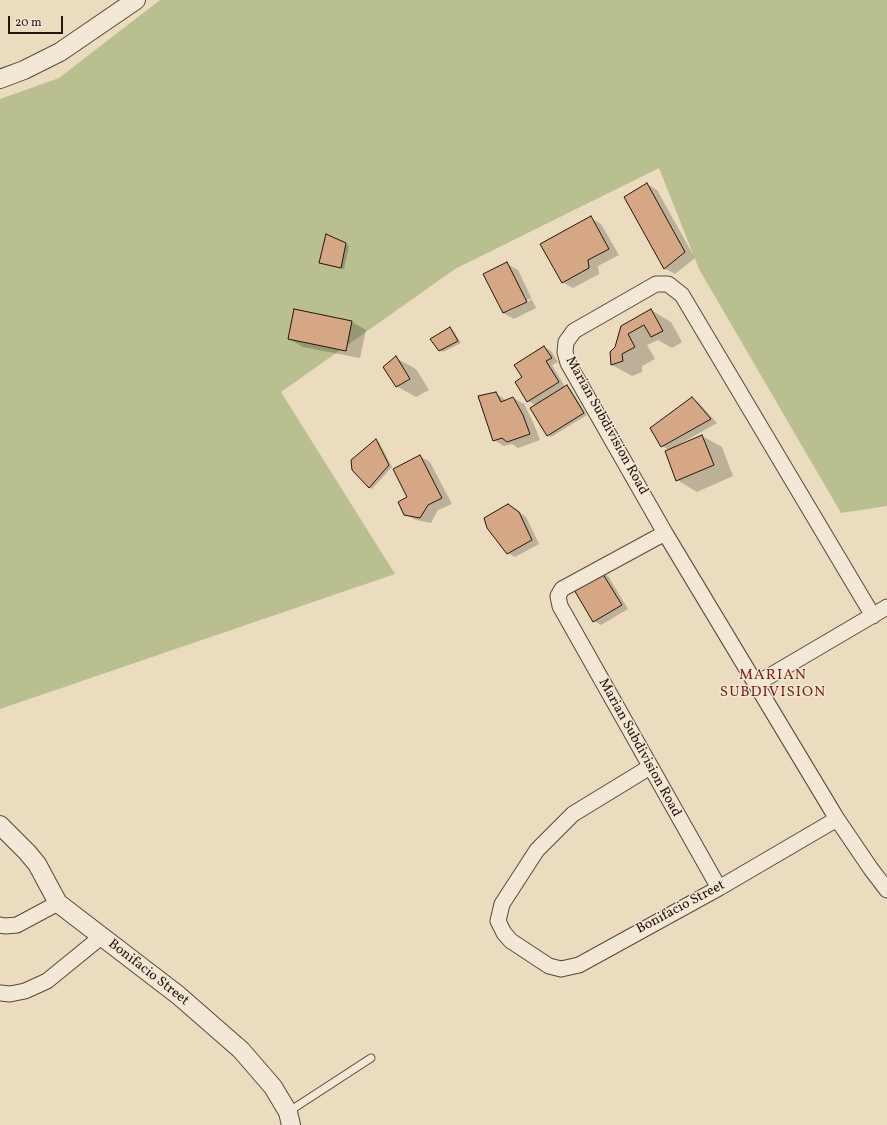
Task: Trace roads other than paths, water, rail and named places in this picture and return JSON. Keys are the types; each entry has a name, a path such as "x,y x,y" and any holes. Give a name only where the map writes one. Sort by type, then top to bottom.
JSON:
{"street":[{"path":"0,79 24,70 60,52 136,0"},
{"name":"Marian Subdivision Road","path":"719,888 560,606 558,596 562,589 665,533 568,362 564,352 566,342 574,331 656,284 668,284 682,295 873,616"},
{"path":"665,533 837,819 887,890"},
{"path":"756,684 887,608"},
{"name":"Bonifacio Street","path":"650,767 573,814 537,850 502,904 498,921 504,933 511,941 549,966 561,968 578,965 719,888 837,819"},
{"name":"Bonifacio Street","path":"0,825 37,864 58,903 178,995 241,1050 273,1087 289,1119"},
{"path":"0,925 18,925 58,903"},
{"path":"0,993 10,994 25,991 46,981 102,937"}],"lane":[{"path":"289,1119 371,1058"}],"district":[{"name":"MARIAN SUBDIVISION","path":"773,684"}]}
